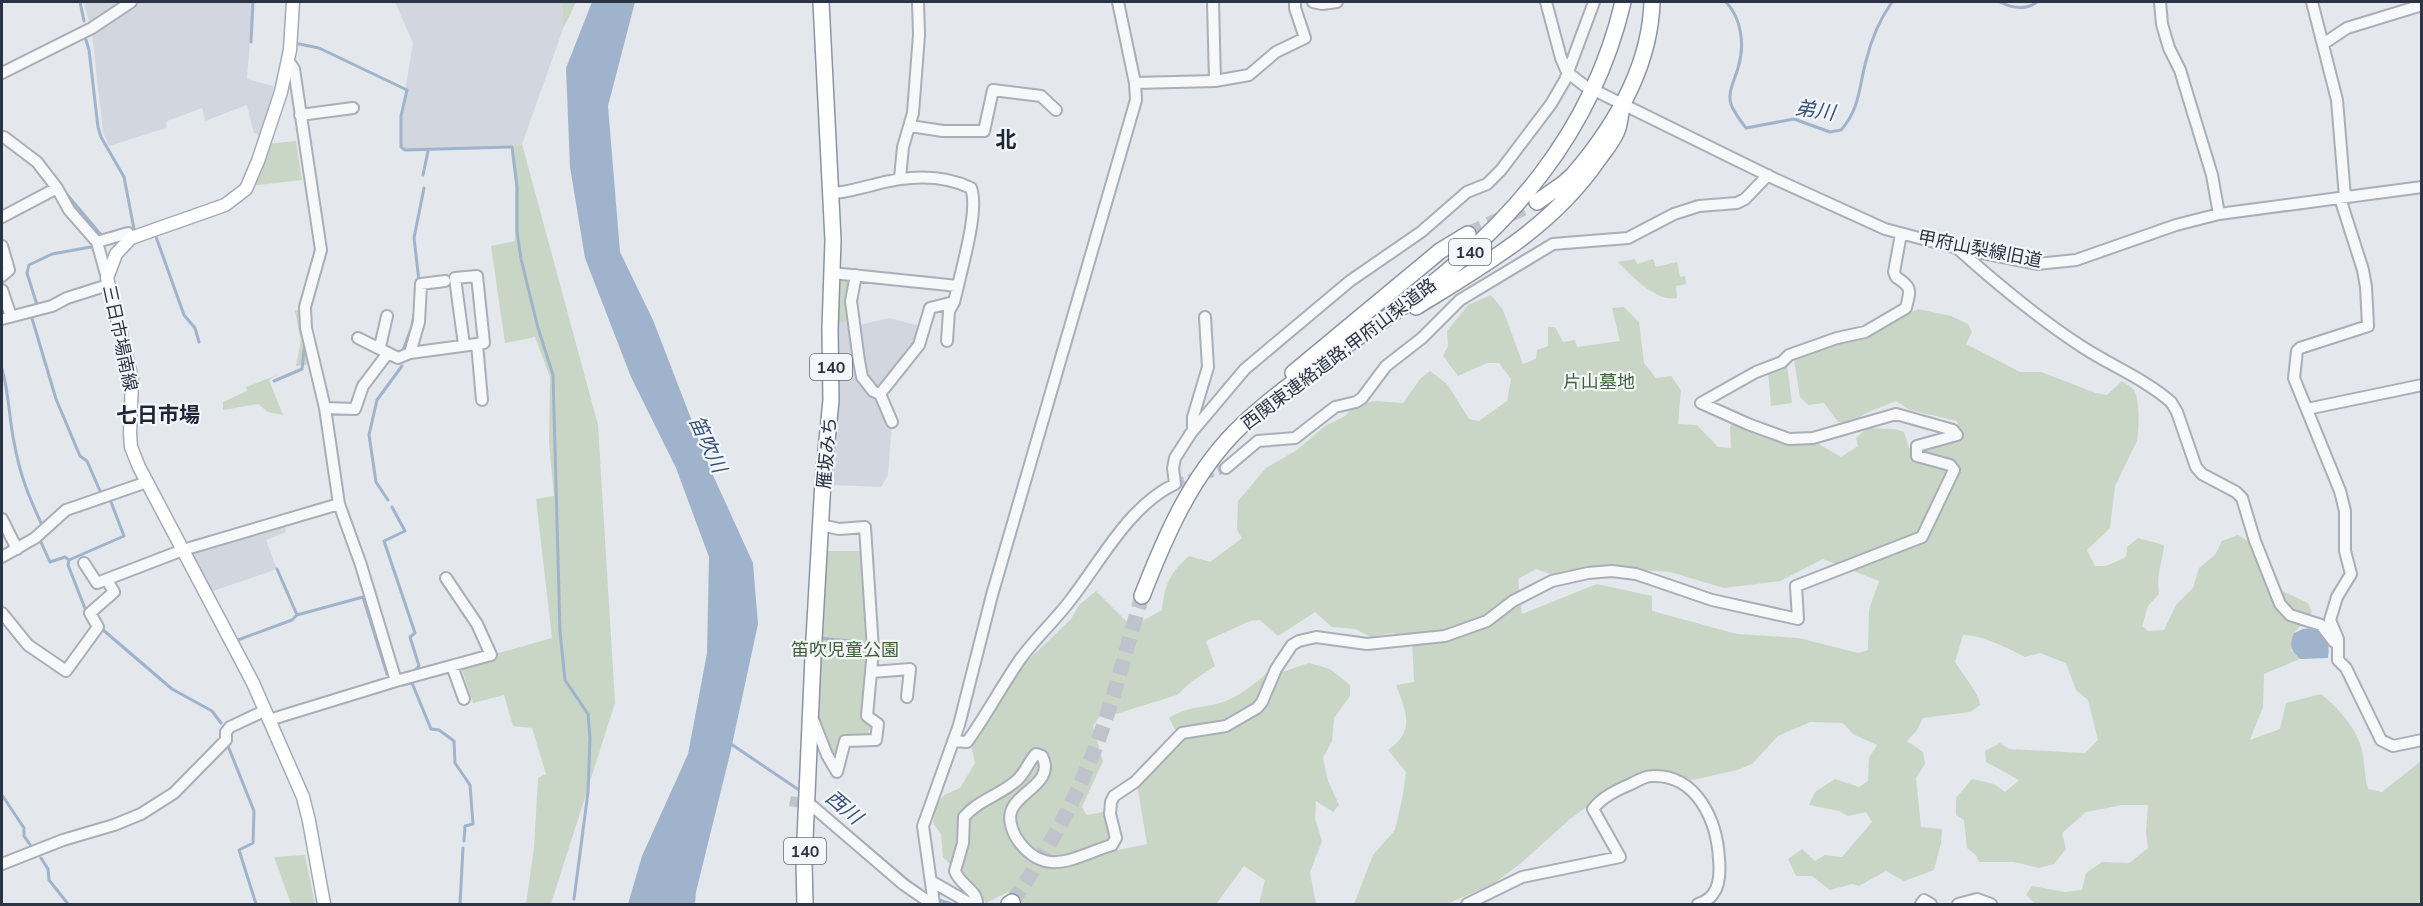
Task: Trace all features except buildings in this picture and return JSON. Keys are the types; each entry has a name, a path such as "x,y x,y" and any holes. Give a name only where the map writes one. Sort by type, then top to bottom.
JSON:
{"highway":[{"name":"雁坂みち","path":"806,904 804,862 809,801 810,726 821,525 831,400 831,193 821,2"},
{"name":"西関東連絡道路;甲府山梨道路","path":"1142,596 1178,511 1203,471 1234,433 1264,406 1459,262 1511,212 1554,156 1574,125 1606,58 1623,2"},
{"path":"1537,202 1563,184 1578,170 1622,105 1642,61 1652,2"},
{"path":"1264,406 1359,342 1490,261 1538,227 1570,196 1592,169 1617,130 1622,105"},
{"path":"1234,433 1287,378 1440,251 1468,234"}],"main road":[{"path":"131,238 225,205 246,189 258,162 289,62 293,2"},
{"name":"三日市場南線","path":"131,238 116,254 107,281 132,379 131,447 147,482 253,683 303,796 324,904"}],"street":[{"path":"2,73 92,28 131,2"},
{"path":"900,178 903,147 913,113 919,35 918,2"},
{"path":"933,904 923,826 953,741 1136,100 1135,83 1118,2"},
{"path":"1213,2 1215,81"},
{"path":"1135,83 1215,81 1249,75 1276,52 1305,38 1295,2"},
{"path":"1313,2 1322,4 1338,2"},
{"path":"1546,2 1567,72 1585,86"},
{"path":"953,741 967,742 1019,661 1062,612 1132,518 1151,497 1175,483 1173,468 1175,458 1193,430 1245,369 1362,272 1421,232 1467,192 1493,179 1551,104 1567,72 1594,2"},
{"path":"2160,2 2162,24 2169,48 2180,70 2212,175 2219,214"},
{"path":"2312,2 2337,100 2342,198 2363,270 2368,326 2300,348 2297,351 2294,378 2340,491 2345,511 2345,551 2351,574 2337,597 2330,620 2338,639 2338,660 2346,668 2381,740 2393,746 2421,740"},
{"path":"2323,44 2347,28 2421,5"},
{"path":"289,62 294,69 321,250 309,299 304,308 306,328 325,408 339,504 361,565 396,681"},
{"path":"910,126 944,131 984,131 986,113 993,90 1041,96 1056,110"},
{"name":"甲府山梨線旧道","path":"1598,92 1833,206 1901,234 2037,264 2069,262 2176,225 2219,214 2421,187"},
{"path":"300,116 353,108"},
{"path":"2,138 4,137 37,162 57,188 69,210 97,242 107,281 52,306 6,318 2,290"},
{"path":"1226,468 1258,441 1295,438 1335,407 1356,402 1362,398 1386,366 1422,338 1460,300 1534,254 1553,244 1628,238 1674,214 1699,206 1737,203 1745,199 1768,175"},
{"path":"831,193 846,192 916,176 960,182 970,188 973,194 971,226 954,302 949,311 947,341"},
{"path":"2,217 57,188"},
{"path":"97,242 128,233 131,238"},
{"path":"978,904 975,896 959,880 955,871 963,843 964,817 980,803 997,796 1018,780 1036,754 1045,760 1043,774 1037,784 1011,812 1013,829 1022,846 1041,860 1053,864 1062,863 1112,845 1116,838 1110,814 1114,796 1135,782 1182,733 1226,726 1257,708 1262,702 1276,669 1292,645 1299,641 1316,637 1367,644 1445,636 1487,621 1513,601 1552,581 1588,573 1612,571 1636,574 1712,600 1798,619 1796,586 1922,537 1954,470 1950,465 1917,456 1917,446 1957,435 1953,430 1896,414 1813,438 1789,439 1701,403 1756,372 1782,362 1789,355 1837,338 1865,332 1906,308 1910,290 1908,285 1896,278 1894,272 1901,234"},
{"path":"2,246 9,270 2,276"},
{"path":"1957,248 2000,286 2051,325 2171,402 2177,412 2196,467 2202,474 2236,492 2242,498 2255,541 2280,604 2290,615 2321,625 2337,648"},
{"path":"832,273 958,286"},
{"path":"856,274 851,301 862,377 873,391 880,394 892,422"},
{"path":"358,338 398,358 410,353 484,343 477,276 455,278 464,345"},
{"path":"410,353 419,322 421,284 445,281"},
{"path":"880,394 919,345 930,308 954,302"},
{"path":"325,408 355,409 363,386 384,350 387,316"},
{"path":"1193,430 1193,417 1208,367 1205,317"},
{"path":"477,344 482,400"},
{"path":"2307,409 2421,385"},
{"path":"2,557 35,538 66,510 147,482"},
{"path":"84,563 97,583 183,550 339,504"},
{"path":"2,519 17,549"},
{"path":"810,726 814,722 827,755 837,772 845,741 876,740 878,723 867,716 873,650 865,527 839,529 821,525"},
{"path":"2,864 63,840 114,825 141,813 174,793 226,740 226,732 230,727 491,655 477,624 446,578"},
{"path":"2,613 28,645 66,671 98,627 90,613 114,592 107,580"},
{"path":"452,666 464,699"},
{"path":"872,672 910,669 907,697"},
{"path":"1467,904 1522,877 1620,857 1593,808 1599,801 1650,775 1669,777 1686,785 1707,809 1718,842 1718,882 1714,893 1708,900 1698,904"},
{"path":"809,801 903,884 933,904"},
{"path":"931,881 971,904"},
{"path":"1958,904 1977,899 1991,904"},
{"path":"1921,904 1924,900 1931,904"}],"shaded area":[{"path":"84,2 253,2 247,79 274,86 263,136 254,133 247,105 205,121 202,108 167,121 166,128 109,146 103,132 92,34"},
{"path":"395,2 562,2 563,29 522,144 512,147 409,151 401,147 401,116 413,43"},
{"path":"889,318 924,327 919,345 881,394 892,422 888,475 881,487 833,485 839,346 834,324 854,320 855,326"},
{"path":"284,519 286,532 266,540 277,569 210,592 188,548"}],"green space":[{"path":"562,2 576,2 563,29"},
{"path":"296,141 302,180 249,186 266,144"},
{"path":"522,144 598,425 615,703 551,904 526,904 534,848 538,778 546,774 532,728 513,726 504,695 473,703 460,664 552,638 536,499 554,496 549,443 550,377 535,337 505,343 491,246 515,241 515,160 512,147"},
{"path":"1635,259 1637,264 1653,259 1656,267 1677,262 1680,277 1685,276 1686,284 1676,286 1677,298 1660,296 1652,292 1618,262"},
{"path":"838,275 856,276 854,320 834,324"},
{"name":"片山墓地","path":"1491,295 1503,310 1523,364 1536,359 1537,350 1548,346 1548,327 1555,327 1563,342 1575,340 1577,347 1620,341 1612,308 1624,307 1639,322 1644,363 1656,378 1671,376 1681,390 1678,424 1697,425 1718,447 1731,448 1730,427 1734,420 1815,442 1841,457 1858,446 1856,438 1867,428 1895,429 1904,432 1909,448 1930,436 1959,430 1957,421 1910,410 1896,401 1864,414 1853,422 1838,422 1824,403 1808,405 1800,397 1794,360 1867,334 1918,309 1951,316 1968,324 1972,332 1966,344 2020,372 2041,372 2107,395 2122,381 2136,394 2138,436 2115,486 2110,528 2087,550 2095,566 2106,566 2126,557 2127,547 2138,538 2164,545 2159,575 2159,594 2148,606 2142,626 2148,631 2164,630 2176,605 2193,588 2199,568 2215,555 2222,541 2238,535 2253,544 2269,585 2308,603 2312,612 2294,633 2291,650 2300,659 2264,674 2263,707 2250,740 2280,729 2286,703 2321,694 2345,718 2358,739 2368,789 2382,792 2421,761 2421,904 2035,904 2026,895 2032,886 2065,892 2082,890 2086,873 2102,862 2129,863 2148,848 2146,832 2148,805 2122,805 2086,812 2062,833 2066,849 2054,864 2039,868 2014,862 1979,862 1976,855 1967,848 1964,820 1956,815 1956,798 1972,779 1994,784 2005,792 2019,780 1986,762 1985,751 2000,743 2009,749 2085,753 2098,740 2088,700 2076,690 2066,663 2040,653 2025,657 1986,639 1963,635 1955,662 1974,690 1980,705 1970,712 1923,718 1917,730 1907,741 1923,752 1925,764 1916,778 1921,827 1942,829 1934,870 1904,881 1886,871 1859,886 1852,884 1830,890 1812,876 1796,876 1788,859 1802,849 1815,861 1825,855 1842,857 1872,822 1866,812 1848,816 1839,811 1809,805 1815,792 1835,779 1859,787 1868,781 1869,758 1877,745 1853,734 1843,723 1810,722 1778,736 1752,764 1737,770 1693,780 1663,775 1606,793 1570,819 1520,864 1493,884 1447,904 1354,904 1373,855 1395,830 1403,795 1406,772 1388,750 1397,743 1405,728 1405,712 1396,685 1414,682 1412,638 1393,633 1371,637 1355,629 1332,627 1315,612 1278,636 1260,620 1250,621 1206,641 1215,666 1191,682 1177,695 1113,715 1103,711 1093,726 1103,761 1082,807 1087,815 1108,811 1118,850 1147,844 1137,784 1180,739 1169,718 1187,710 1233,698 1268,672 1282,672 1309,663 1330,669 1350,685 1350,696 1334,718 1332,741 1323,758 1328,781 1339,805 1333,812 1316,801 1315,818 1322,841 1310,872 1316,904 1259,904 1265,880 1244,866 1216,904 1021,904 1008,892 986,903 943,857 941,834 933,823 936,805 944,795 960,788 975,763 971,744 1024,664 1071,619 1079,605 1096,591 1128,623 1137,624 1162,610 1169,580 1189,556 1210,562 1242,538 1237,530 1238,501 1266,468 1297,450 1325,426 1345,416 1354,406 1375,401 1403,403 1421,378 1430,371 1447,384 1469,419 1479,421 1507,401 1511,379 1499,363 1487,363 1458,376 1443,356 1448,346 1447,331 1468,305","holes":["1823,559 1879,581 1869,610 1868,650 1858,653 1799,638 1737,634 1652,611 1652,596 1597,584 1522,614 1518,579 1536,569 1553,575 1587,566 1670,572 1724,588 1780,581"]},
{"path":"305,307 316,364 296,366 301,340 295,311"},
{"path":"1787,365 1792,403 1771,406 1768,371"},
{"path":"277,375 269,380 283,415 268,412 258,404 223,410 223,402 247,391 246,387"},
{"name":"笛吹児童公園","path":"821,551 862,551 873,650 862,720 871,726 865,740 837,742 836,765 816,719"},
{"path":"305,855 315,904 291,904 274,857"}],"water":[{"path":"592,2 635,2 608,106 620,252 653,320 712,473 753,563 758,624 695,904 628,904 642,856 688,754 707,653 709,557 676,468 631,377 585,258 570,167 566,68"},
{"path":"2312,628 2324,635 2328,658 2300,659 2292,650 2294,633"}],"waterway":[{"path":"80,2 84,21"},
{"path":"251,42 253,2"},
{"name":"弟川","path":"1726,2 1736,16 1741,33 1740,60 1730,100 1734,111 1746,128 1794,119 1830,132 1841,130 1852,114 1870,45 1892,2"},
{"name":"弟川","path":"2000,2 2019,7 2037,2"},
{"path":"85,37 89,50 98,127 101,137 124,177 134,229 129,230"},
{"path":"294,43 319,48 407,90 401,116 401,147 405,150 512,147 521,259 538,328 553,375 560,632 565,680 588,714 590,738 588,792 574,899"},
{"path":"423,175 428,151"},
{"path":"419,281 414,238 424,188"},
{"path":"64,191 102,236"},
{"path":"155,234 184,315 195,328 199,342"},
{"path":"37,305 27,273 29,265 52,254 91,247"},
{"path":"402,353 412,326 415,309"},
{"path":"31,315 56,399 80,456 87,461 100,491"},
{"path":"274,381 302,369 305,342"},
{"path":"388,500 376,482 369,435 377,400 402,366"},
{"path":"2,369 16,454 25,485 42,525 39,528"},
{"path":"69,560 124,536 111,502"},
{"path":"392,507 405,531 384,541 415,633 410,637 419,666 413,672"},
{"path":"40,540 50,562 65,557 69,560 68,565 86,611"},
{"path":"277,569 297,615 363,597 387,674"},
{"path":"235,641 292,620 297,615"},
{"path":"102,629 172,689 212,711 221,723"},
{"path":"820,638 849,641 869,648"},
{"path":"402,685 412,683 431,729 439,730 454,741 455,763 470,785 473,824 465,826 464,841"},
{"name":"西川","path":"731,744 802,792"},
{"path":"228,746 254,811 253,843 239,850 256,904"},
{"path":"2,795 24,828 24,836 31,846"},
{"name":"西川","path":"835,819 912,884"},
{"path":"460,904 463,848"},
{"path":"41,858 48,869 49,880 68,904"},
{"name":"西川","path":"936,899 951,904"}],"tunnel":[{"path":"1468,234 1537,202"},
{"path":"1175,484 1226,468"},
{"path":"1012,902 1054,836 1088,766 1111,704 1142,596"},
{"path":"790,801 811,805"}],"district":[{"name":"北","path":"1006,140"},
{"name":"七日市場","path":"158,415"}],"water label":[{"name":"笛吹川","path":"708,444"}]}
